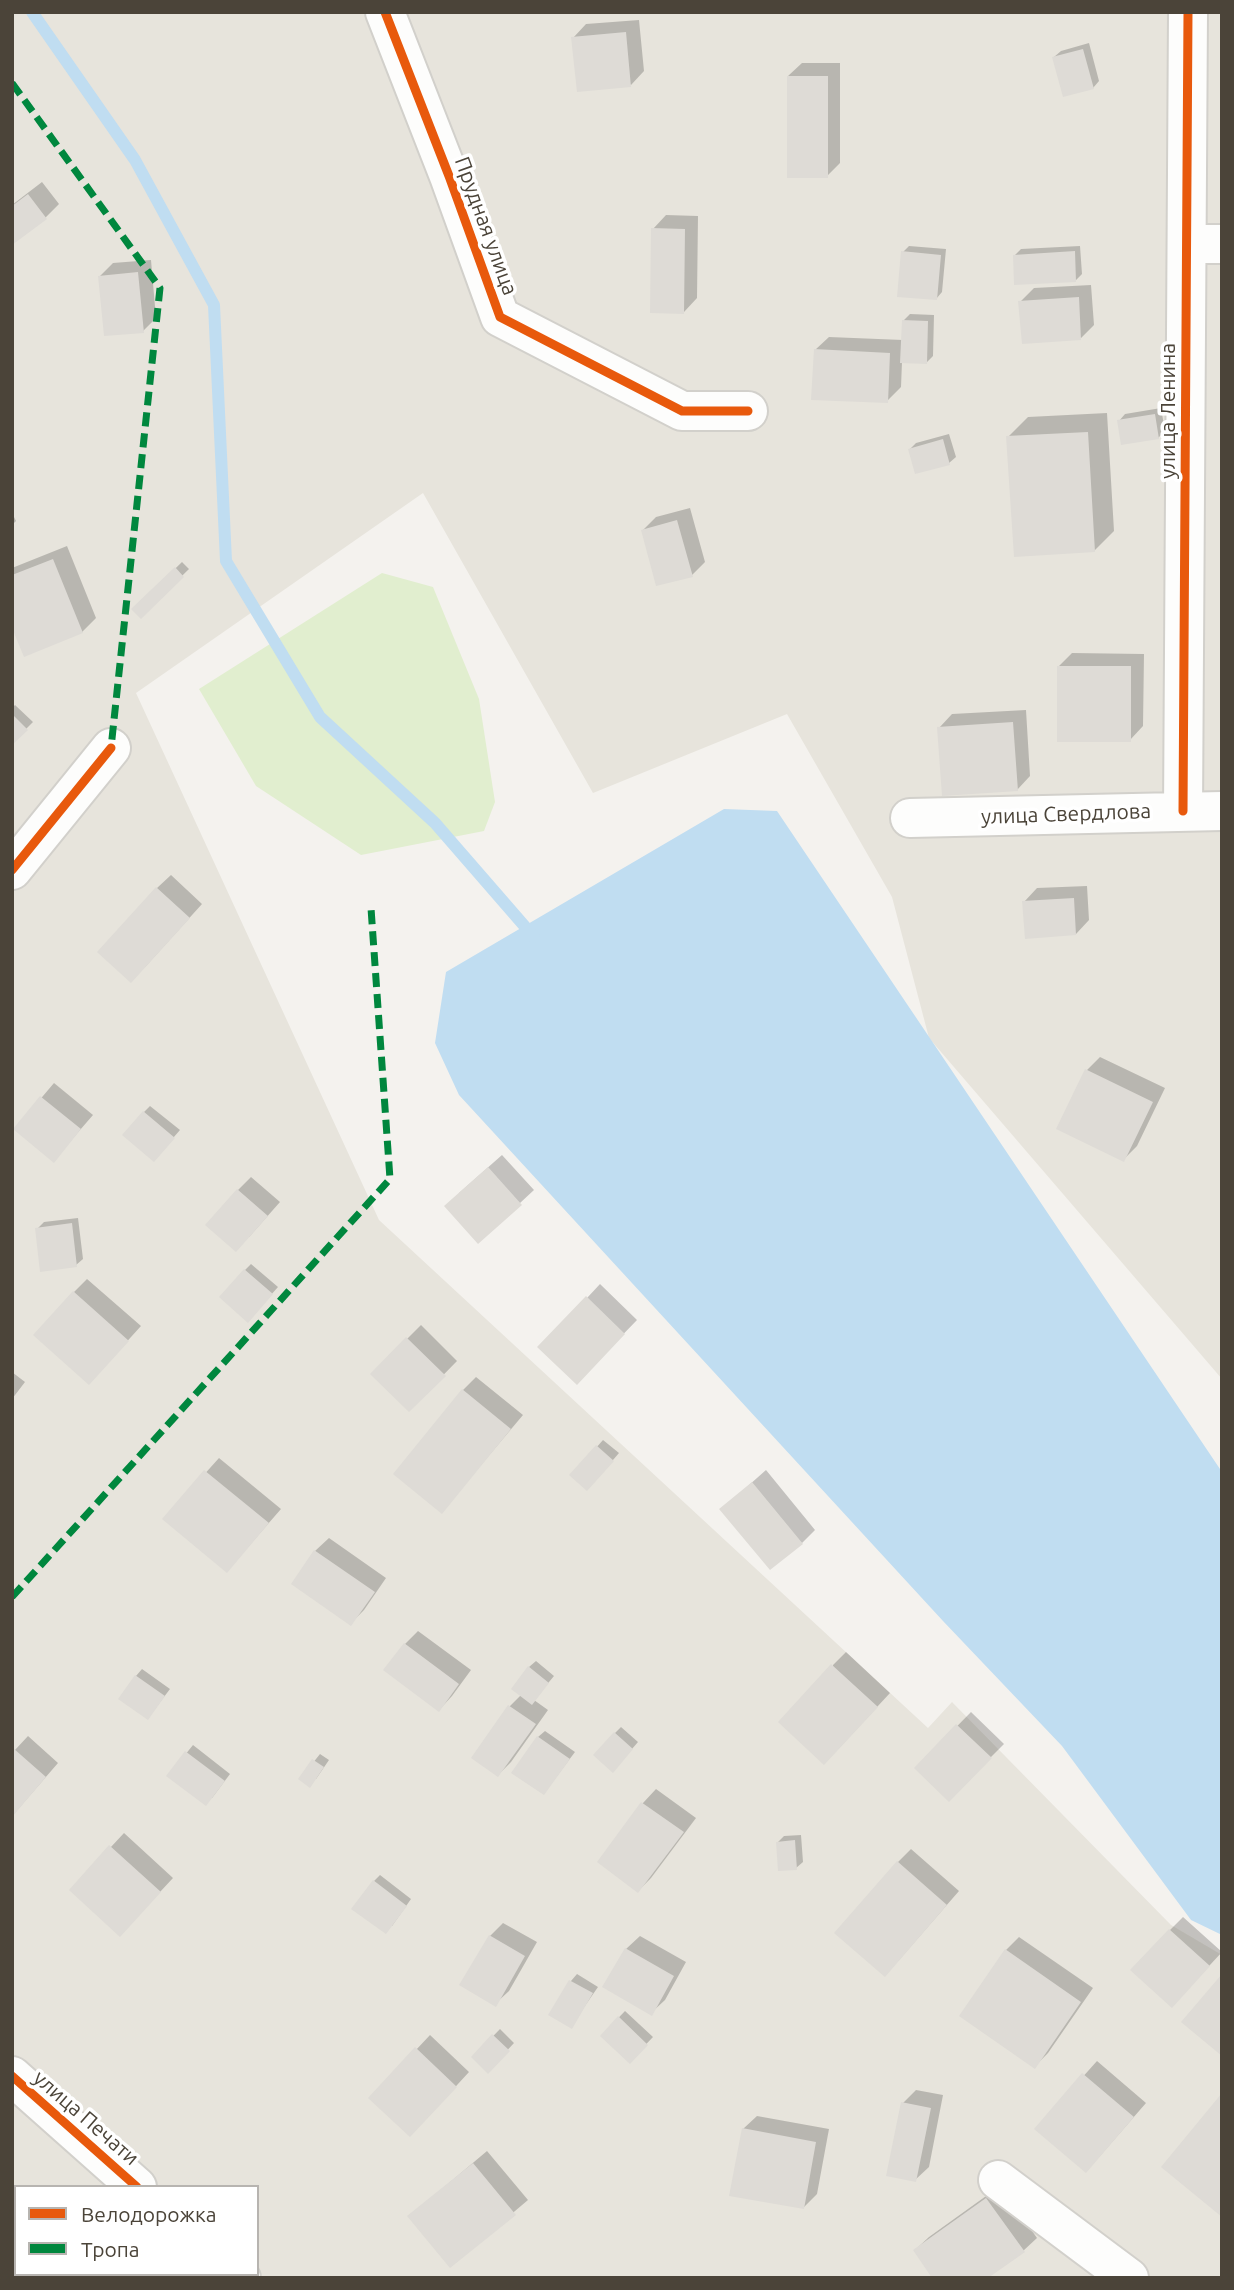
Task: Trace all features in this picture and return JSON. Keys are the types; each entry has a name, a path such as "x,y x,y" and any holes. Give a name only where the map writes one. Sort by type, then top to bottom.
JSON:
{"street":[{"name":"Прудная улица","path":"385,12 500,317 682,411 748,411"},
{"name":"улица Ленина","path":"1183,811 1204,244 1188,12"},
{"path":"12,870 111,748"},
{"name":"улица Свердлова","path":"910,818 1222,811"},
{"name":"улица Печати","path":"12,2076 136,2185"},
{"path":"998,2180 1129,2278"}],"shaded area":[{"path":"12,12 1222,12 1222,1379 929,1038 892,897 787,714 593,793 423,493 136,693 379,1220 928,1728 952,1702 1171,1925 1222,1955 1222,2278 12,2278"}],"green space":[{"path":"382,573 433,587 479,699 495,802 484,831 361,855 256,786 199,689"}],"water":[{"path":"724,809 777,811 1222,1472 1222,1935 1191,1920 1062,1746 943,1621 459,1095 435,1043 446,972"}],"building":[{"path":"626,32 631,87 577,92 571,37"},
{"path":"1083,49 1094,89 1063,97 1052,57"},
{"path":"787,76 828,76 828,178 787,178"},
{"path":"28,194 47,219 12,245 12,206"},
{"path":"651,228 685,229 684,314 650,313"},
{"path":"901,251 941,255 937,300 897,297"},
{"path":"1075,251 1076,282 1014,285 1013,255"},
{"path":"138,272 144,333 104,336 98,276"},
{"path":"1079,297 1081,340 1022,344 1018,301"},
{"path":"902,320 928,321 927,364 900,363"},
{"path":"814,349 890,353 888,403 811,400"},
{"path":"1155,414 1159,439 1121,445 1117,420"},
{"path":"1088,432 1095,552 1014,557 1006,436"},
{"path":"943,439 950,465 915,474 908,449"},
{"path":"677,520 693,577 656,586 641,530"},
{"path":"53,559 83,633 24,657 12,628 12,575"},
{"path":"175,567 184,577 141,619 131,609"},
{"path":"1057,666 1131,666 1131,742 1057,742"},
{"path":"12,714 28,730 12,745"},
{"path":"1013,722 1018,791 942,796 937,727"},
{"path":"156,887 190,918 131,983 97,952"},
{"path":"1074,898 1076,935 1025,939 1022,901"},
{"path":"1085,1069 1153,1102 1124,1162 1056,1129"},
{"path":"40,1096 81,1129 54,1163 13,1129"},
{"path":"143,1111 175,1138 154,1162 122,1135"},
{"path":"488,1167 522,1205 478,1244 444,1206"},
{"path":"237,1189 268,1216 236,1252 205,1225"},
{"path":"72,1223 77,1267 40,1272 35,1228"},
{"path":"244,1269 273,1294 248,1323 219,1297"},
{"path":"73,1291 129,1341 89,1385 33,1335"},
{"path":"586,1296 625,1334 577,1385 537,1347"},
{"path":"406,1337 446,1376 409,1412 370,1374"},
{"path":"462,1389 511,1429 442,1514 393,1474"},
{"path":"596,1445 614,1461 587,1491 569,1475"},
{"path":"204,1470 269,1523 227,1573 162,1519"},
{"path":"752,1482 803,1544 770,1570 719,1509"},
{"path":"314,1550 375,1592 351,1626 291,1584"},
{"path":"404,1643 459,1684 439,1712 383,1670"},
{"path":"831,1664 878,1707 824,1765 778,1722"},
{"path":"528,1666 549,1683 532,1705 511,1689"},
{"path":"135,1675 165,1696 148,1720 118,1699"},
{"path":"508,1705 536,1724 498,1777 471,1758"},
{"path":"956,1724 992,1758 949,1802 914,1768"},
{"path":"614,1732 633,1749 613,1773 593,1755"},
{"path":"537,1736 570,1759 544,1795 511,1773"},
{"path":"13,1748 46,1777 12,1817 12,1750"},
{"path":"185,1751 225,1781 206,1806 166,1776"},
{"path":"312,1759 324,1767 310,1788 298,1779"},
{"path":"641,1802 684,1832 638,1893 597,1862"},
{"path":"795,1840 797,1870 778,1871 776,1842"},
{"path":"109,1845 161,1892 120,1937 69,1890"},
{"path":"897,1861 947,1905 885,1977 834,1933"},
{"path":"373,1880 407,1906 386,1934 351,1909"},
{"path":"1169,1929 1210,1966 1172,2008 1130,1970"},
{"path":"489,1935 525,1956 496,2007 459,1985"},
{"path":"625,1948 674,1976 652,2016 602,1987"},
{"path":"1005,1949 1081,2002 1035,2069 959,2016"},
{"path":"1222,1974 1222,2056 1181,2022"},
{"path":"569,1980 593,1993 572,2029 548,2015"},
{"path":"618,2016 648,2045 630,2064 600,2036"},
{"path":"492,2034 510,2051 488,2074 471,2057"},
{"path":"415,2047 457,2087 410,2137 368,2098"},
{"path":"1082,2073 1134,2117 1086,2173 1034,2129"},
{"path":"1222,2093 1222,2217 1161,2167"},
{"path":"901,2102 931,2108 916,2182 886,2176"},
{"path":"742,2128 816,2142 804,2209 729,2196"},
{"path":"473,2163 516,2215 450,2268 407,2216"},
{"path":"986,2198 1025,2252 988,2278 932,2278 913,2250"},
{"path":"14,2274 66,2276 64,2278 12,2278"}],"waterway":[{"path":"32,12 135,160 214,305 226,561 320,717 435,823 534,937"}],"marked path":[{"path":"12,83 160,288 111,748"},
{"path":"12,1597 390,1179 371,908"}],"cycle path":[{"path":"385,12 500,317 682,411 748,411"},
{"path":"1183,811 1188,12"},
{"path":"12,870 111,748"},
{"path":"12,2076 135,2185"}]}
